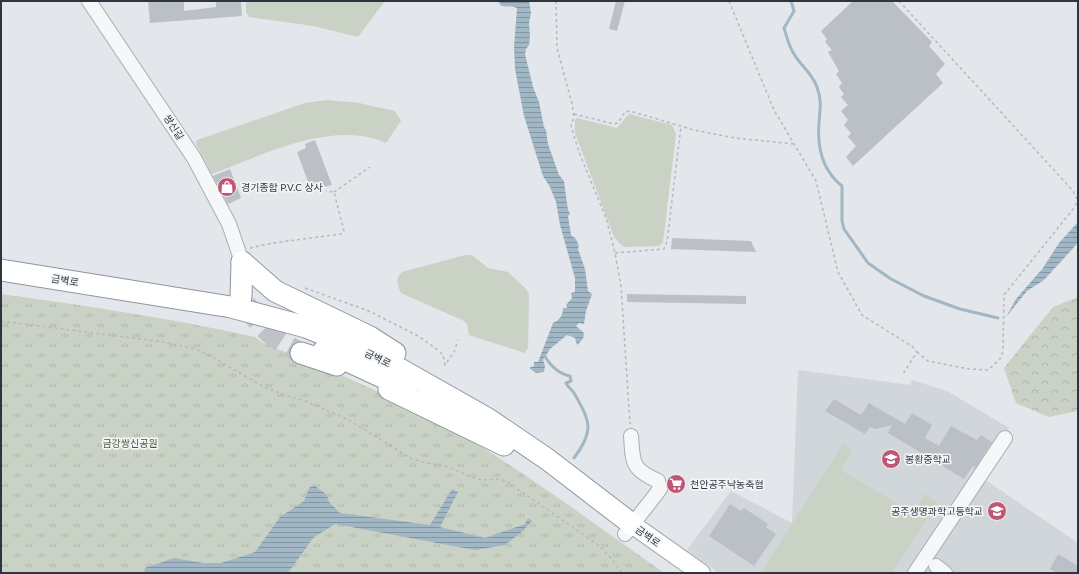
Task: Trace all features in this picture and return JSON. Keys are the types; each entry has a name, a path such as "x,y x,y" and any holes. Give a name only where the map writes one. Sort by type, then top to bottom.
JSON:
{"highway":[{"path":"240,257 241,297"},
{"path":"240,257 275,291 370,337 410,362 443,392"},
{"name":"금벽로","path":"1,270 231,307 306,327 375,355 443,392 488,419 546,459 629,529"},
{"name":"금벽로","path":"1,284 143,305 233,321 305,342 371,370 440,405 504,445 629,529"},
{"path":"301,353 365,377 504,445"}],"main road":[{"name":"금벽로","path":"629,529 680,573"},
{"name":"금벽로","path":"629,529 701,573"}],"street":[{"name":"쌍신길","path":"89,1 194,158 229,224 240,257"},
{"path":"629,529 660,489 658,481 638,470 633,464 631,436"},
{"path":"915,573 1005,438"}],"path":[{"path":"556,1 557,48 574,114 572,126 579,152 606,218 615,253 620,286 631,436"},
{"path":"729,1 768,96 816,181 838,272 862,315 913,347 928,361 969,369 988,370 1000,359 1003,351 1004,295 1074,208 1078,199 1058,174 899,1"},
{"path":"574,114 614,124 618,123 625,112 630,111 681,126 735,138 794,144"},
{"path":"615,253 664,249 667,242 681,126"},
{"path":"326,191 334,192 370,167"},
{"path":"240,257 273,243 341,234 344,231 334,192"},
{"path":"304,287 369,311 418,336 443,355 445,365 454,352 458,340"},
{"path":"1,321 164,342 207,354 264,387 305,401 349,420 412,459 446,466 472,478 482,480 499,479 506,481 597,544 613,560 622,573"},
{"path":"903,374 917,352"}],"shaded area":[{"name":"봉황중학교","path":"798,370 910,385 912,380 947,391 1009,428 909,573 719,573 687,550 731,491 792,523"},
{"name":"공주생명과학고등학교","path":"984,479 1078,543 1078,573 923,573"}],"green space":[{"path":"246,1 385,1 358,37 314,26 249,17 246,12"},
{"path":"328,100 359,103 395,111 401,121 386,143 365,137 343,135 321,137 298,142 212,174 196,144 197,140 305,103"},
{"path":"629,114 672,125 676,134 663,242 659,246 625,247 614,237 575,133 575,120 577,118 617,128"},
{"path":"465,255 472,255 488,268 508,272 526,289 529,294 528,348 525,353 469,335 467,324 464,321 401,293 397,282 398,277 402,272"},
{"name":"금강쌍신공원","path":"1,294 160,318 255,337 263,343 396,400 472,441 593,522 664,573 1,573"},
{"path":"1078,297 1078,411 1049,417 1016,403 1004,368 1053,307"},
{"path":"843,443 853,450 841,470 912,512 925,494 938,502 892,573 761,573"}],"water":[{"path":"499,1 529,1 531,13 529,23 530,36 529,45 525,54 533,87 539,102 548,144 559,175 564,181 568,210 570,214 568,216 571,235 576,239 579,246 578,249 585,269 588,291 592,294 586,311 584,324 579,323 576,326 584,333 583,339 577,345 575,338 567,335 550,349 543,360 545,366 544,372 536,373 529,368 534,366 534,362 538,362 553,323 561,317 563,308 567,308 566,305 572,298 571,293 575,292 575,278 560,225 556,202 550,187 543,176 524,116 515,69 514,47 517,8 502,6 500,5"},
{"path":"1078,222 1078,240 1076,245 1044,280 1027,291 1006,317 1016,299 1043,268 1059,243"},
{"path":"314,485 327,495 329,502 340,513 430,525 452,489 458,492 440,527 485,538 525,524 528,518 532,521 523,531 505,545 475,550 335,524 313,538 288,573 144,573 145,568 174,558 203,563 221,563 255,552 280,517 304,501 309,488"}],"building":[{"path":"148,1 184,1 184,11 216,7 216,1 241,1 242,16 150,23"},
{"path":"616,1 625,1 617,31 609,29"},
{"path":"853,1 892,1 932,42 929,46 945,64 936,74 943,83 853,166 846,157 856,146 848,137 851,133 844,125 848,120 841,111 848,105 841,97 844,94 839,87 842,83 836,74 839,71 828,52 832,50 825,42 827,39 821,31"},
{"path":"315,140 332,185 311,190 297,152 306,148 305,144"},
{"name":"경기종합 P.V.C 상사","path":"230,169 241,198 228,204 213,176"},
{"path":"672,238 751,241 756,252 671,249"},
{"path":"627,294 746,296 746,304 627,302"},
{"name":"봉황중학교","path":"834,399 861,415 869,403 905,424 912,413 932,425 925,438 939,446 951,426 977,440 981,435 992,442 975,468 973,466 964,479 888,433 892,425 876,429 870,427 865,434 825,411"},
{"path":"730,504 741,511 744,508 768,524 766,527 776,534 754,566 709,536"},
{"path":"1058,554 1078,566 1078,573 1057,573 1050,569"}],"waterway":[{"path":"791,1 794,11 784,28 792,51 815,82 819,92 820,150 825,166 835,180 842,186 842,221 844,229 868,263 891,279 924,296 960,309 998,318"},
{"path":"544,355 555,368 570,376 571,381 566,383 574,393 587,418 588,426 585,440 574,458"}],"tunnel":[{"path":"246,304 269,333 301,353"}],"place":[{"name":"경기종합 P.V.C 상사","path":"227,187"},
{"name":"봉황중학교","path":"891,459"},
{"name":"천안공주낙농축협","path":"676,484"},
{"name":"공주생명과학고등학교","path":"997,511"}]}
